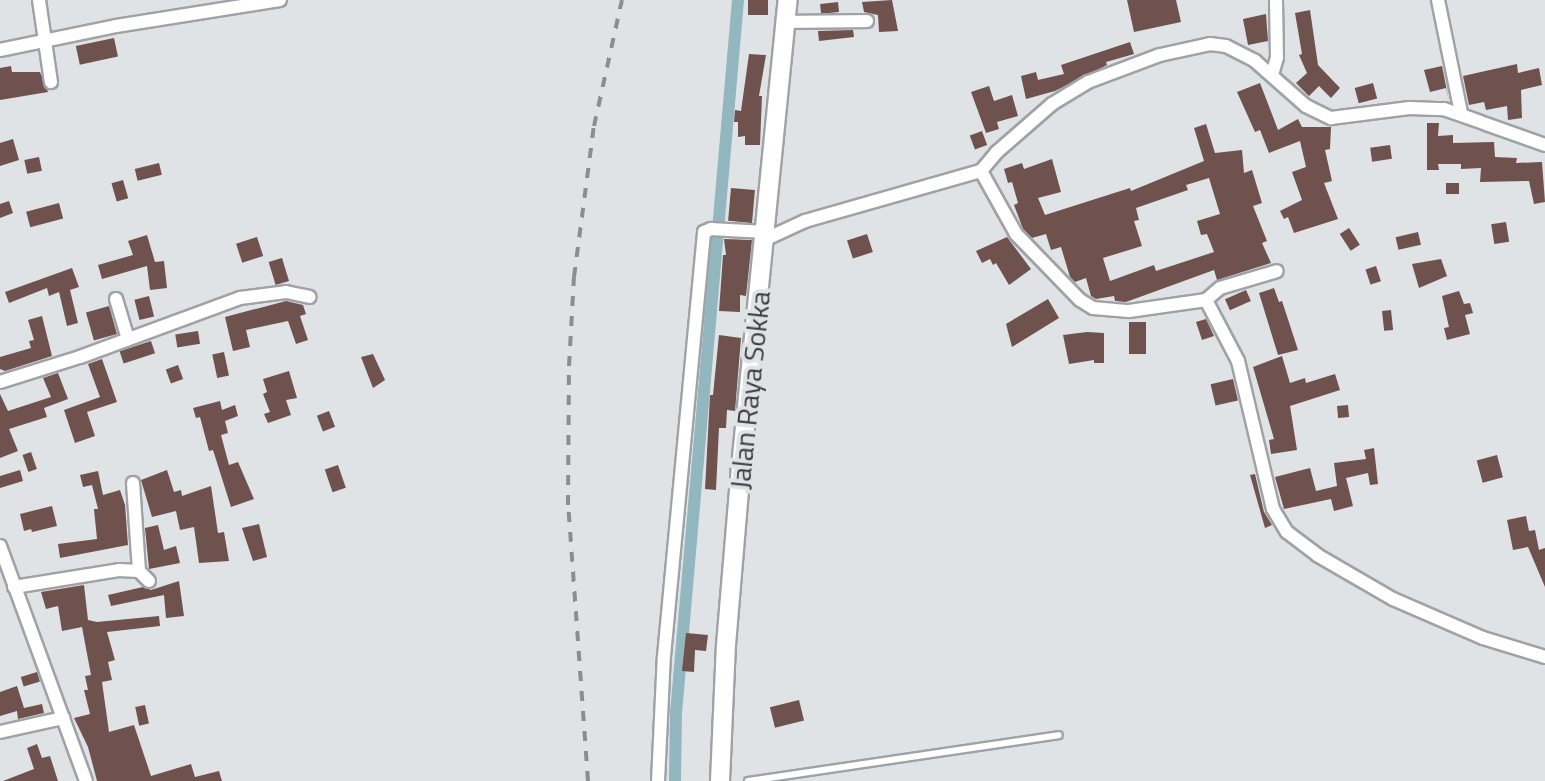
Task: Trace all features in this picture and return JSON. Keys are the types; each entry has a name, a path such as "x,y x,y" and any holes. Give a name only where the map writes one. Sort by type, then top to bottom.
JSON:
{"main road":[{"name":"Jalan Raya Sokka","path":"720,781 728,615 788,0"}],"street":[{"path":"39,0 51,82"},
{"path":"0,50 47,39 280,0"},
{"path":"1272,75 1277,58 1276,0"},
{"path":"1438,0 1461,113"},
{"path":"785,22 867,21"},
{"path":"658,781 668,605 704,232 711,229 766,236 805,221 981,171 997,152 1060,98 1088,82 1160,55 1210,44 1226,46 1272,75 1306,106 1331,118 1409,108 1461,113 1545,145"},
{"path":"981,171 1016,234 1080,300 1093,308 1129,311 1206,300 1220,288 1277,271"},
{"path":"0,382 240,298 286,292 309,297"},
{"path":"116,299 128,339"},
{"path":"1206,300 1219,318 1238,361 1271,501 1287,532 1317,555 1393,599 1483,638 1545,657"},
{"path":"133,483 139,571 149,581"},
{"path":"0,546 86,781"},
{"path":"14,587 95,572 139,571"},
{"path":"0,732 63,718"}],"lane":[{"path":"748,781 1059,735"}],"building":[{"path":"748,0 768,0 768,15 748,15"},
{"path":"892,0 898,31 879,32 878,15 864,12 862,2"},
{"path":"1127,0 1176,0 1181,22 1134,32"},
{"path":"838,2 839,12 821,14 820,4"},
{"path":"1310,10 1318,65 1340,88 1331,98 1319,86 1309,96 1296,83 1307,73 1299,55 1302,54 1295,13"},
{"path":"1266,14 1268,41 1248,45 1243,19"},
{"path":"853,30 854,37 819,41 818,31"},
{"path":"114,38 118,57 80,65 76,46"},
{"path":"1130,42 1134,54 1106,62 1107,65 1055,91 1026,99 1021,76 1036,72 1038,80 1064,74 1061,65"},
{"path":"749,54 766,55 759,96 762,96 760,145 745,145 745,136 738,137 738,122 734,122 735,110 741,111"},
{"path":"1517,64 1518,73 1539,68 1542,85 1521,90 1522,118 1508,120 1507,106 1486,110 1484,102 1469,105 1463,76"},
{"path":"11,66 12,72 40,72 48,92 0,100 0,68"},
{"path":"1442,66 1449,101 1446,88 1430,92 1424,70"},
{"path":"1260,83 1278,130 1298,119 1302,127 1331,127 1330,149 1325,150 1332,181 1324,183 1338,219 1294,233 1288,217 1284,219 1280,211 1302,200 1292,172 1306,167 1300,141 1269,153 1260,130 1255,132 1237,92"},
{"path":"1373,83 1377,98 1359,103 1355,88"},
{"path":"989,86 994,101 1012,95 1018,116 997,122 999,129 986,133 971,92"},
{"path":"1427,123 1439,123 1438,136 1453,135 1453,143 1494,142 1495,157 1517,158 1516,163 1542,162 1545,202 1534,204 1529,181 1480,182 1481,168 1461,169 1461,164 1438,164 1439,170 1427,170"},
{"path":"1206,124 1215,153 1242,150 1244,173 1252,170 1262,203 1253,206 1267,241 1262,243 1271,263 1217,280 1214,270 1126,302 1115,301 1114,296 1096,299 1091,296 1086,278 1075,282 1070,277 1061,247 1051,250 1046,234 1032,238 1023,229 1014,205 1018,203 1012,182 1008,183 1004,169 1022,163 1024,169 1052,159 1061,192 1038,198 1045,215 1130,188 1131,191 1204,161 1194,128","holes":["1209,178 1220,214 1197,221 1201,235 1207,234 1214,252 1156,271 1154,265 1110,281 1103,258 1142,246 1134,221 1139,220 1136,208 1188,190 1186,185"]},
{"path":"982,131 987,145 975,150 970,135"},
{"path":"13,139 19,160 0,166 0,143"},
{"path":"1390,145 1392,159 1372,162 1370,148"},
{"path":"39,157 42,171 27,174 24,160"},
{"path":"159,163 162,175 138,181 135,169"},
{"path":"123,180 128,198 117,202 111,183"},
{"path":"1446,183 1459,183 1459,194 1446,194"},
{"path":"731,188 755,190 752,223 728,221"},
{"path":"9,201 13,213 0,218 0,204"},
{"path":"59,203 63,218 30,227 26,212"},
{"path":"1506,222 1509,242 1494,244 1491,224"},
{"path":"1349,228 1360,245 1351,251 1340,234"},
{"path":"1418,232 1421,245 1399,250 1396,237"},
{"path":"867,234 873,252 853,259 847,240"},
{"path":"147,235 155,262 164,261 167,288 150,290 147,266 102,279 98,265 133,255 128,241"},
{"path":"257,237 263,256 242,263 236,244"},
{"path":"1007,237 1031,269 1009,285 996,263 993,265 990,259 982,263 976,251"},
{"path":"724,239 752,240 746,296 740,295 740,312 719,311 723,255 726,255"},
{"path":"282,258 289,281 276,285 269,262"},
{"path":"1441,259 1447,276 1419,288 1412,264"},
{"path":"1376,266 1381,281 1370,285 1366,269"},
{"path":"72,268 79,287 70,290 78,323 67,326 59,292 49,296 47,288 9,303 5,292"},
{"path":"1274,288 1279,302 1282,301 1298,350 1278,355 1259,293"},
{"path":"1246,290 1251,301 1230,310 1225,299"},
{"path":"1459,291 1464,304 1470,303 1473,313 1465,315 1470,334 1447,340 1444,328 1449,327 1442,296"},
{"path":"149,296 154,316 140,320 134,300"},
{"path":"1048,299 1059,318 1012,347 1006,324"},
{"path":"286,301 303,305 306,314 300,316 308,340 296,344 288,321 246,330 250,347 233,351 225,317"},
{"path":"109,306 117,334 94,340 86,313"},
{"path":"1391,310 1393,330 1384,331 1382,311"},
{"path":"42,316 52,356 5,371 0,369 0,357 31,348 29,341 34,340 28,320"},
{"path":"1206,319 1214,336 1202,340 1196,322"},
{"path":"1129,322 1146,322 1146,354 1129,354"},
{"path":"198,331 200,344 177,347 175,335"},
{"path":"1104,333 1104,363 1094,363 1094,360 1069,364 1063,335"},
{"path":"719,335 741,338 735,411 727,410 726,428 719,428 716,490 705,489 710,395 713,395"},
{"path":"151,341 155,353 124,364 120,351"},
{"path":"224,352 229,375 217,378 212,354"},
{"path":"373,354 385,380 373,388 361,357"},
{"path":"1282,356 1290,383 1305,378 1306,383 1335,374 1340,390 1290,406 1297,450 1271,454 1269,440 1274,439 1253,367"},
{"path":"102,359 117,402 87,412 95,436 75,443 64,410 100,397 88,364"},
{"path":"178,365 183,379 171,384 166,369"},
{"path":"289,371 297,398 286,400 291,415 268,423 264,414 270,412 263,394 267,392 263,379"},
{"path":"58,373 68,399 44,408 47,417 9,429 18,451 0,458 0,394 8,411 51,397 43,378"},
{"path":"1233,379 1238,400 1216,406 1211,384"},
{"path":"220,401 222,410 235,405 238,416 225,421 228,433 221,435 229,465 238,462 254,499 231,507 213,450 209,451 200,417 196,418 193,408"},
{"path":"1348,405 1349,417 1338,418 1337,406"},
{"path":"329,411 335,427 323,432 317,416"},
{"path":"1374,448 1378,484 1370,485 1368,473 1346,478 1353,506 1334,511 1331,499 1284,509 1275,477 1310,468 1316,491 1337,486 1334,463 1366,459 1364,450"},
{"path":"31,452 37,469 28,472 22,455"},
{"path":"1497,455 1503,477 1483,483 1477,460"},
{"path":"338,465 346,488 333,492 325,470"},
{"path":"20,470 23,481 0,488 0,476"},
{"path":"167,470 174,492 181,490 182,496 211,486 218,533 224,532 229,561 199,563 194,527 180,530 176,511 152,517 141,480"},
{"path":"98,471 103,495 120,490 125,505 128,545 60,558 58,544 97,539 94,509 98,509 92,485 83,487 80,475"},
{"path":"1255,474 1264,512 1272,525 1265,528 1250,475"},
{"path":"52,506 57,526 24,531 20,514"},
{"path":"1526,516 1529,531 1535,530 1539,550 1545,548 1545,587 1528,547 1513,550 1507,520"},
{"path":"259,524 267,557 253,561 242,528"},
{"path":"158,525 164,550 176,546 180,563 149,569 145,528"},
{"path":"179,581 184,616 166,618 164,595 111,606 108,595 143,587 151,590"},
{"path":"84,585 88,620 97,622 159,616 160,626 107,632 115,660 108,662 112,680 102,682 109,732 134,725 151,776 191,764 195,777 219,771 222,781 97,781 88,747 74,718 90,714 84,690 88,690 85,676 91,675 82,627 62,631 58,606 46,609 41,592"},
{"path":"686,633 708,635 706,651 695,650 694,672 682,671"},
{"path":"37,672 40,682 24,687 21,677"},
{"path":"17,686 24,708 42,704 44,713 18,719 17,711 0,716 0,692"},
{"path":"799,700 804,720 775,728 770,707"},
{"path":"145,705 149,724 139,726 135,707"},
{"path":"37,744 42,758 50,756 58,781 3,781 34,769 27,748"}],"waterway":[{"path":"675,781 676,713 738,0"}],"railway":[{"path":"588,781 568,505 569,366 574,277 594,126 622,0"}]}
